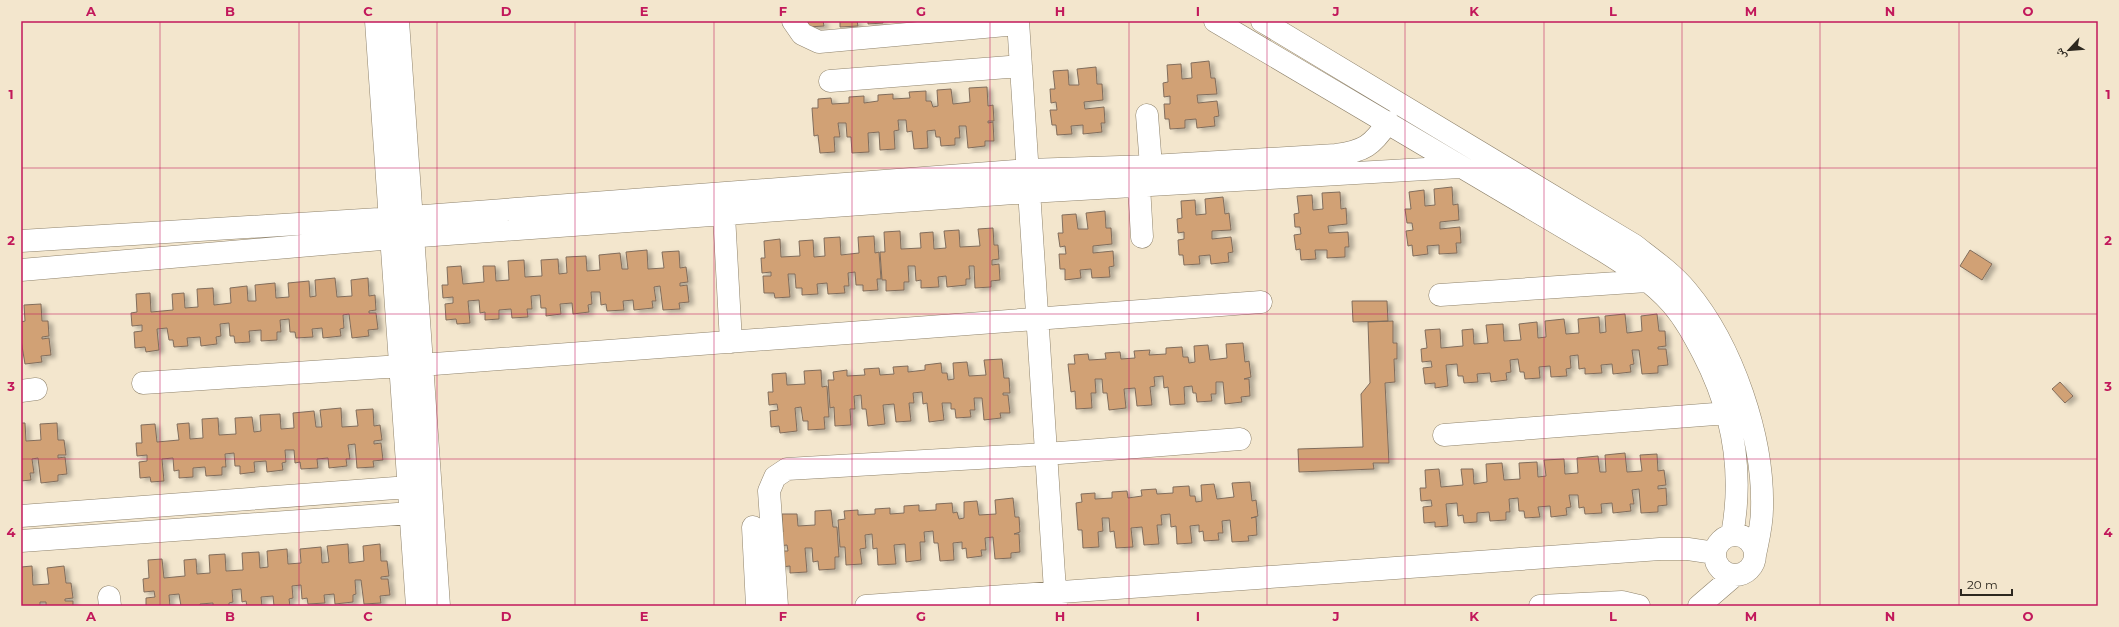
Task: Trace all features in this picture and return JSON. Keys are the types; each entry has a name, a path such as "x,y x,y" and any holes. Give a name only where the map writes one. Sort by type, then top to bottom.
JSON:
{"street":[{"path":"376,21 402,228"},
{"path":"398,21 402,228 411,366 439,606"},
{"path":"793,21 802,34 819,42 1018,22 1056,600"},
{"path":"1215,21 1602,250 1647,281 1672,304 1691,330 1707,362 1728,413 1735,448 1738,478 1737,507 1732,535"},
{"path":"866,606 1056,600 1660,549 1688,549 1722,564 1747,570 1752,566 1761,521 1762,495 1756,446 1750,420 1724,350 1708,321 1686,290 1662,267 1634,245 1262,21"},
{"path":"830,81 1021,66"},
{"path":"1147,115 1151,166"},
{"path":"21,270 402,228 1028,170 1151,166 1352,153 1369,146 1376,140 1388,122"},
{"path":"21,240 402,228 724,215 1029,192 1460,167"},
{"path":"1139,186 1142,237"},
{"path":"724,215 731,342"},
{"path":"1440,295 1647,281"},
{"path":"143,383 411,366 1261,302"},
{"path":"411,366 409,487 417,606"},
{"path":"1444,435 1728,413"},
{"path":"777,606 769,491 775,477 780,472 795,468 1046,454 1240,439"},
{"path":"21,516 409,487"},
{"path":"21,541 411,513"},
{"path":"753,527 757,606"},
{"path":"1698,606 1722,564 1721,541 1732,535 1745,538 1753,548 1755,554"},
{"path":"1540,606 1622,602 1638,606"}],"building":[{"path":"808,21 823,21 824,26 808,27"},
{"path":"840,21 857,21 858,26 840,27"},
{"path":"868,21 883,21 883,23 868,24"},
{"path":"1209,61 1211,78 1215,78 1217,94 1197,95 1198,103 1217,101 1219,116 1214,117 1215,126 1197,128 1196,119 1185,120 1185,128 1170,129 1169,119 1165,119 1164,104 1170,104 1170,96 1164,97 1163,83 1168,82 1167,65 1181,64 1182,79 1192,78 1191,63"},
{"path":"1096,67 1097,84 1102,84 1103,100 1084,102 1085,109 1104,107 1105,123 1101,123 1102,132 1083,134 1083,125 1071,126 1072,134 1057,135 1056,125 1052,125 1050,110 1057,110 1056,102 1051,103 1050,89 1055,89 1053,71 1068,70 1069,85 1079,85 1077,69"},
{"path":"987,87 988,106 993,105 994,121 988,121 988,123 993,122 994,141 985,141 985,146 968,148 966,126 959,126 960,138 955,138 955,145 941,146 940,137 936,137 935,130 927,131 928,148 914,149 912,131 907,132 906,120 898,120 899,130 894,131 895,149 880,150 879,132 868,133 869,152 852,153 851,137 847,137 846,123 838,123 840,137 834,137 835,152 820,153 818,135 814,136 812,108 818,108 818,99 831,98 832,104 849,103 849,97 864,96 864,103 878,101 878,95 893,94 893,99 910,98 909,92 926,91 926,101 931,101 933,107 938,106 937,90 951,89 953,104 970,102 969,88"},
{"path":"1452,187 1453,205 1458,204 1459,220 1440,222 1440,229 1460,227 1461,243 1456,243 1457,253 1439,254 1439,245 1427,246 1428,254 1413,256 1412,245 1408,246 1406,231 1413,230 1412,223 1407,223 1405,209 1411,209 1409,192 1424,190 1425,206 1435,205 1434,189"},
{"path":"1340,192 1341,209 1346,208 1347,224 1328,226 1329,233 1348,232 1349,247 1345,247 1345,257 1327,258 1327,250 1315,250 1316,259 1301,260 1300,249 1296,250 1294,235 1301,234 1300,227 1295,227 1294,214 1299,213 1297,196 1312,195 1313,210 1323,209 1322,193"},
{"path":"1223,197 1225,214 1229,213 1231,230 1212,231 1212,239 1231,237 1233,252 1228,253 1229,262 1211,264 1210,255 1199,256 1200,264 1184,265 1183,255 1179,255 1178,240 1184,239 1184,232 1178,233 1177,219 1182,218 1181,201 1195,200 1196,215 1206,214 1205,199"},
{"path":"1105,211 1106,228 1111,228 1112,244 1093,246 1093,253 1113,251 1114,266 1109,267 1110,277 1092,278 1091,269 1080,270 1081,278 1065,280 1065,269 1060,269 1059,254 1066,254 1065,246 1060,247 1058,233 1063,233 1062,215 1076,214 1078,229 1088,229 1086,213"},
{"path":"993,228 994,245 998,245 999,259 992,260 992,265 999,264 1000,280 991,281 991,287 975,288 974,266 969,266 970,279 966,279 966,285 947,287 946,276 938,277 939,287 921,288 921,280 916,281 915,266 908,266 909,282 904,282 904,290 886,291 886,280 882,280 880,252 885,252 884,232 900,231 901,249 921,248 920,233 933,232 934,249 946,248 944,231 959,230 960,247 980,246 978,229"},
{"path":"874,236 875,253 879,252 881,279 877,279 878,290 863,291 863,285 856,285 855,272 848,273 849,286 844,286 845,293 828,294 827,283 817,284 818,294 802,295 802,288 796,288 795,274 788,274 790,297 775,298 774,293 764,293 763,276 771,276 771,272 762,273 761,258 765,258 764,241 780,239 781,257 800,256 799,241 813,240 814,257 825,256 824,238 840,237 841,255 859,253 858,237"},
{"path":"647,250 648,269 664,268 662,252 679,251 680,268 686,267 688,282 680,283 680,286 687,285 689,302 679,303 680,309 663,310 660,286 654,287 656,301 652,301 653,308 634,310 633,300 623,301 624,310 607,311 606,304 601,305 600,292 591,292 592,304 588,305 589,312 573,314 572,303 560,304 561,314 546,316 546,308 541,308 540,295 531,296 532,309 527,309 528,317 512,318 511,309 499,310 499,319 485,320 485,312 480,313 479,300 468,301 470,323 457,324 456,319 446,320 445,304 453,303 453,297 443,298 442,285 448,285 447,267 461,266 463,284 484,282 483,266 495,266 496,281 509,280 508,261 524,260 525,277 542,276 541,260 558,259 559,274 567,273 566,257 586,256 587,271 600,270 599,255 620,253 622,269 628,269 626,252"},
{"path":"1970,250 1992,264 1982,280 1960,266"},
{"path":"335,278 337,297 352,296 351,280 368,278 369,296 375,295 376,310 369,311 369,313 376,313 378,329 368,330 369,336 352,338 349,314 343,315 344,328 340,329 341,336 323,338 322,328 312,329 313,337 296,338 295,332 290,332 289,319 280,320 281,332 277,332 277,340 261,341 261,330 249,331 250,342 235,343 234,336 230,336 229,323 220,324 221,336 216,337 217,344 201,346 200,337 187,338 188,346 174,347 173,340 169,340 167,328 157,329 159,350 146,352 145,347 135,348 134,332 142,331 142,325 132,326 131,313 137,312 136,294 150,293 151,312 173,310 172,294 184,293 185,308 198,307 197,289 213,288 214,305 231,303 230,288 247,286 248,301 256,301 255,285 275,283 276,298 289,297 288,283 309,281 310,297 316,296 315,280"},
{"path":"1352,301 1387,301 1388,321 1353,322"},
{"path":"41,304 42,321 48,321 49,336 42,337 42,339 49,338 51,355 41,356 42,362 25,364 21,340 21,322 25,321 24,305"},
{"path":"1625,314 1627,333 1642,331 1641,316 1657,314 1659,331 1665,331 1666,346 1658,347 1658,349 1666,349 1668,365 1658,366 1658,373 1642,374 1639,350 1632,350 1634,364 1630,365 1631,372 1613,374 1612,364 1601,365 1602,373 1585,374 1585,368 1579,369 1578,355 1570,356 1571,368 1566,369 1567,376 1551,377 1550,366 1539,367 1540,378 1525,379 1524,372 1520,372 1518,359 1510,360 1511,372 1506,373 1507,380 1491,382 1490,373 1477,374 1478,382 1464,383 1463,376 1458,376 1457,364 1446,365 1448,386 1435,388 1435,383 1425,384 1423,368 1432,367 1431,361 1422,362 1421,349 1427,348 1425,330 1440,329 1441,348 1463,346 1462,330 1473,329 1474,344 1488,343 1486,325 1503,324 1504,341 1521,340 1519,324 1537,322 1538,338 1546,337 1545,321 1564,319 1566,334 1579,333 1578,319 1599,317 1600,333 1606,332 1605,316"},
{"path":"1393,321 1393,343 1397,343 1397,359 1394,359 1395,382 1385,383 1389,463 1373,463 1374,469 1299,472 1298,449 1363,447 1361,394 1370,383 1368,322"},
{"path":"1243,343 1245,362 1249,361 1251,377 1244,379 1249,379 1250,396 1241,397 1242,402 1225,404 1223,382 1216,382 1216,394 1211,394 1212,401 1197,402 1196,393 1193,393 1192,386 1184,387 1185,404 1170,405 1168,387 1164,388 1163,376 1154,377 1155,386 1150,387 1152,405 1137,406 1135,388 1124,389 1126,408 1109,410 1107,393 1103,393 1102,379 1095,379 1096,393 1091,393 1092,408 1076,409 1075,391 1071,392 1068,364 1075,364 1074,355 1088,354 1089,360 1106,359 1105,353 1120,352 1121,359 1135,358 1134,351 1150,350 1149,355 1166,354 1166,348 1182,347 1183,357 1188,357 1189,363 1195,362 1194,346 1208,345 1210,360 1227,358 1226,344"},
{"path":"1002,359 1004,378 1009,378 1010,393 1003,393 1003,395 1008,395 1010,413 1000,413 1001,418 984,420 982,398 974,398 975,410 970,410 971,417 956,418 955,409 951,409 951,403 942,403 944,420 929,422 927,403 923,404 922,392 913,393 914,403 909,403 911,421 896,422 894,404 883,405 885,424 868,426 866,409 862,409 861,395 854,396 855,409 850,409 851,425 835,426 834,407 830,408 828,380 834,380 833,372 847,370 847,376 865,375 864,369 879,368 880,375 894,374 893,367 908,366 908,372 925,370 925,365 941,363 942,373 947,373 948,380 954,379 953,363 967,362 969,376 986,375 984,360"},
{"path":"821,370 822,387 827,386 829,417 824,417 825,429 808,430 808,421 803,421 801,407 795,408 797,431 780,433 779,426 771,427 770,411 778,410 777,404 769,405 768,392 773,392 772,374 786,373 787,385 805,384 804,371"},
{"path":"2060,382 2073,396 2065,403 2052,389"},
{"path":"341,408 342,427 358,426 356,410 373,409 374,426 380,425 382,440 374,441 374,444 381,443 383,460 373,461 374,467 357,468 355,444 348,445 350,459 346,459 347,466 329,468 328,458 317,459 318,468 301,469 300,462 295,463 294,450 285,450 286,462 282,463 283,470 267,472 266,461 254,462 255,472 240,474 240,466 235,466 234,453 225,454 226,467 222,467 222,475 206,476 205,467 193,468 193,477 179,478 179,470 174,471 173,458 162,459 164,481 151,482 150,477 140,478 139,462 147,461 147,455 137,456 136,443 142,443 141,425 155,424 157,442 179,440 177,424 189,423 190,439 203,438 202,419 218,418 219,435 236,434 235,418 252,417 254,432 261,431 260,415 280,414 281,429 294,428 293,413 314,411 316,427 322,427 320,410"},
{"path":"21,423 25,423 26,441 41,440 40,424 57,423 58,440 64,440 66,455 58,455 58,458 65,457 67,474 58,475 58,481 41,483 38,458 32,459 34,473 30,473 31,480 21,481"},
{"path":"1625,453 1627,472 1642,471 1640,455 1657,454 1658,471 1664,470 1666,485 1658,486 1658,489 1666,488 1667,505 1658,506 1658,512 1641,513 1639,489 1632,490 1634,504 1630,504 1631,511 1613,513 1612,503 1601,504 1602,513 1585,514 1584,507 1579,508 1578,495 1569,495 1571,507 1566,508 1567,515 1551,517 1550,506 1538,507 1540,517 1525,518 1524,511 1519,511 1518,498 1509,499 1510,512 1506,512 1506,520 1490,521 1489,512 1477,513 1477,522 1464,523 1463,515 1458,516 1457,503 1446,504 1448,526 1435,527 1435,522 1424,523 1423,507 1432,506 1431,500 1421,501 1420,488 1426,488 1425,470 1439,469 1441,487 1463,485 1461,469 1473,469 1474,484 1487,482 1486,464 1502,463 1504,480 1520,479 1519,463 1537,462 1538,477 1546,476 1544,460 1564,459 1565,474 1578,473 1577,458 1598,456 1600,472 1606,472 1605,455"},
{"path":"1250,482 1252,501 1256,500 1258,516 1251,518 1256,517 1257,535 1248,536 1249,541 1232,542 1230,520 1222,521 1223,533 1218,533 1219,540 1204,541 1203,531 1199,532 1199,525 1190,526 1192,543 1177,544 1176,526 1171,527 1170,514 1161,515 1162,525 1157,525 1159,544 1144,545 1142,527 1131,528 1133,547 1116,548 1114,531 1110,532 1109,518 1102,518 1103,531 1098,532 1099,547 1083,548 1082,530 1078,530 1076,503 1082,502 1081,494 1095,493 1095,499 1112,498 1112,492 1127,491 1128,498 1142,496 1141,490 1156,489 1157,494 1173,493 1173,487 1189,486 1190,496 1195,496 1196,502 1202,501 1201,485 1214,484 1217,499 1234,497 1232,483"},
{"path":"1013,498 1015,517 1019,517 1020,532 1014,534 1019,534 1020,552 1011,553 1011,558 995,559 993,537 985,538 986,550 981,550 982,556 967,558 966,548 962,549 962,542 953,543 954,560 940,561 938,543 934,543 933,531 924,532 925,542 920,542 921,560 906,562 905,544 894,545 896,564 878,565 877,548 873,549 872,534 865,535 866,548 860,549 862,564 846,565 845,547 840,547 838,520 845,519 844,511 858,510 858,515 875,514 875,509 890,508 890,514 904,513 904,506 919,505 919,511 936,510 936,504 952,503 953,513 957,512 959,519 964,518 964,502 977,501 979,515 996,514 995,500"},
{"path":"831,510 833,527 837,527 839,557 835,557 835,569 819,570 818,561 813,562 812,548 805,548 807,572 790,573 790,566 781,567 780,551 788,551 787,545 779,546 778,533 783,532 782,514 797,514 798,526 815,525 815,511"},
{"path":"348,544 349,563 364,561 363,546 380,544 381,561 387,561 389,576 381,577 381,579 388,579 390,595 380,596 381,603 364,604 361,580 355,580 356,594 353,595 353,602 335,604 334,594 324,595 325,603 308,604 307,598 302,599 301,585 292,586 293,598 289,599 290,606 274,606 273,596 261,597 262,606 247,606 246,601 242,602 241,589 232,590 233,602 229,603 229,606 213,606 213,603 200,604 200,606 181,606 179,594 169,595 170,606 146,606 146,598 155,597 154,591 144,592 143,579 149,578 148,560 162,559 164,578 185,576 184,560 196,559 197,574 210,573 209,555 225,554 226,571 243,570 242,553 259,552 260,568 268,567 267,551 287,549 288,564 301,563 300,549 321,547 322,563 329,562 327,546"},
{"path":"32,566 33,585 49,584 47,568 64,566 66,583 71,583 73,598 65,599 65,601 73,601 73,606 46,606 46,602 40,602 40,606 21,606 21,567"}]}
